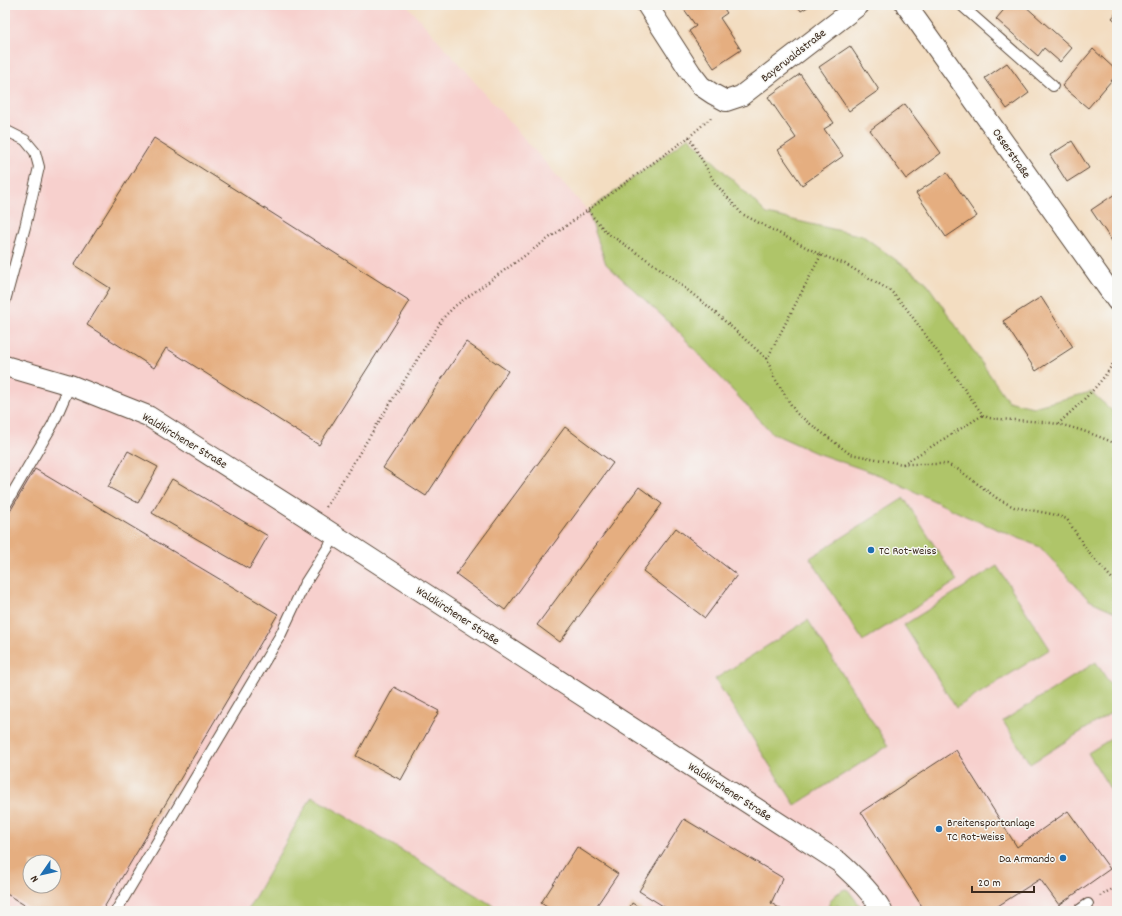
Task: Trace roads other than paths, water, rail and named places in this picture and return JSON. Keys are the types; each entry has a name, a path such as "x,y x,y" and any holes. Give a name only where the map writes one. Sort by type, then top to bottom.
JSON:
{"street":[{"name":"Bayerwaldstraße","path":"647,5 701,86 726,101 741,96 858,5"},
{"name":"Osserstraße","path":"906,5 1117,301"},
{"name":"Waldkirchener Straße","path":"5,366 70,385 148,416 316,522 839,862 857,879 878,903 882,911"}],"lane":[{"path":"961,5 1053,86"},
{"path":"5,130 25,140 35,152 39,167 5,302"},
{"path":"5,506 53,424 70,385"},
{"path":"116,911 281,634 304,585 336,535"},
{"path":"1078,911 1088,904"}],"place":[{"name":"TC Rot-Weiss","path":"871,550"},
{"name":"Breitensportanlage TC Rot-Weiss","path":"939,829"},
{"name":"Da Armando","path":"1063,858"}]}
